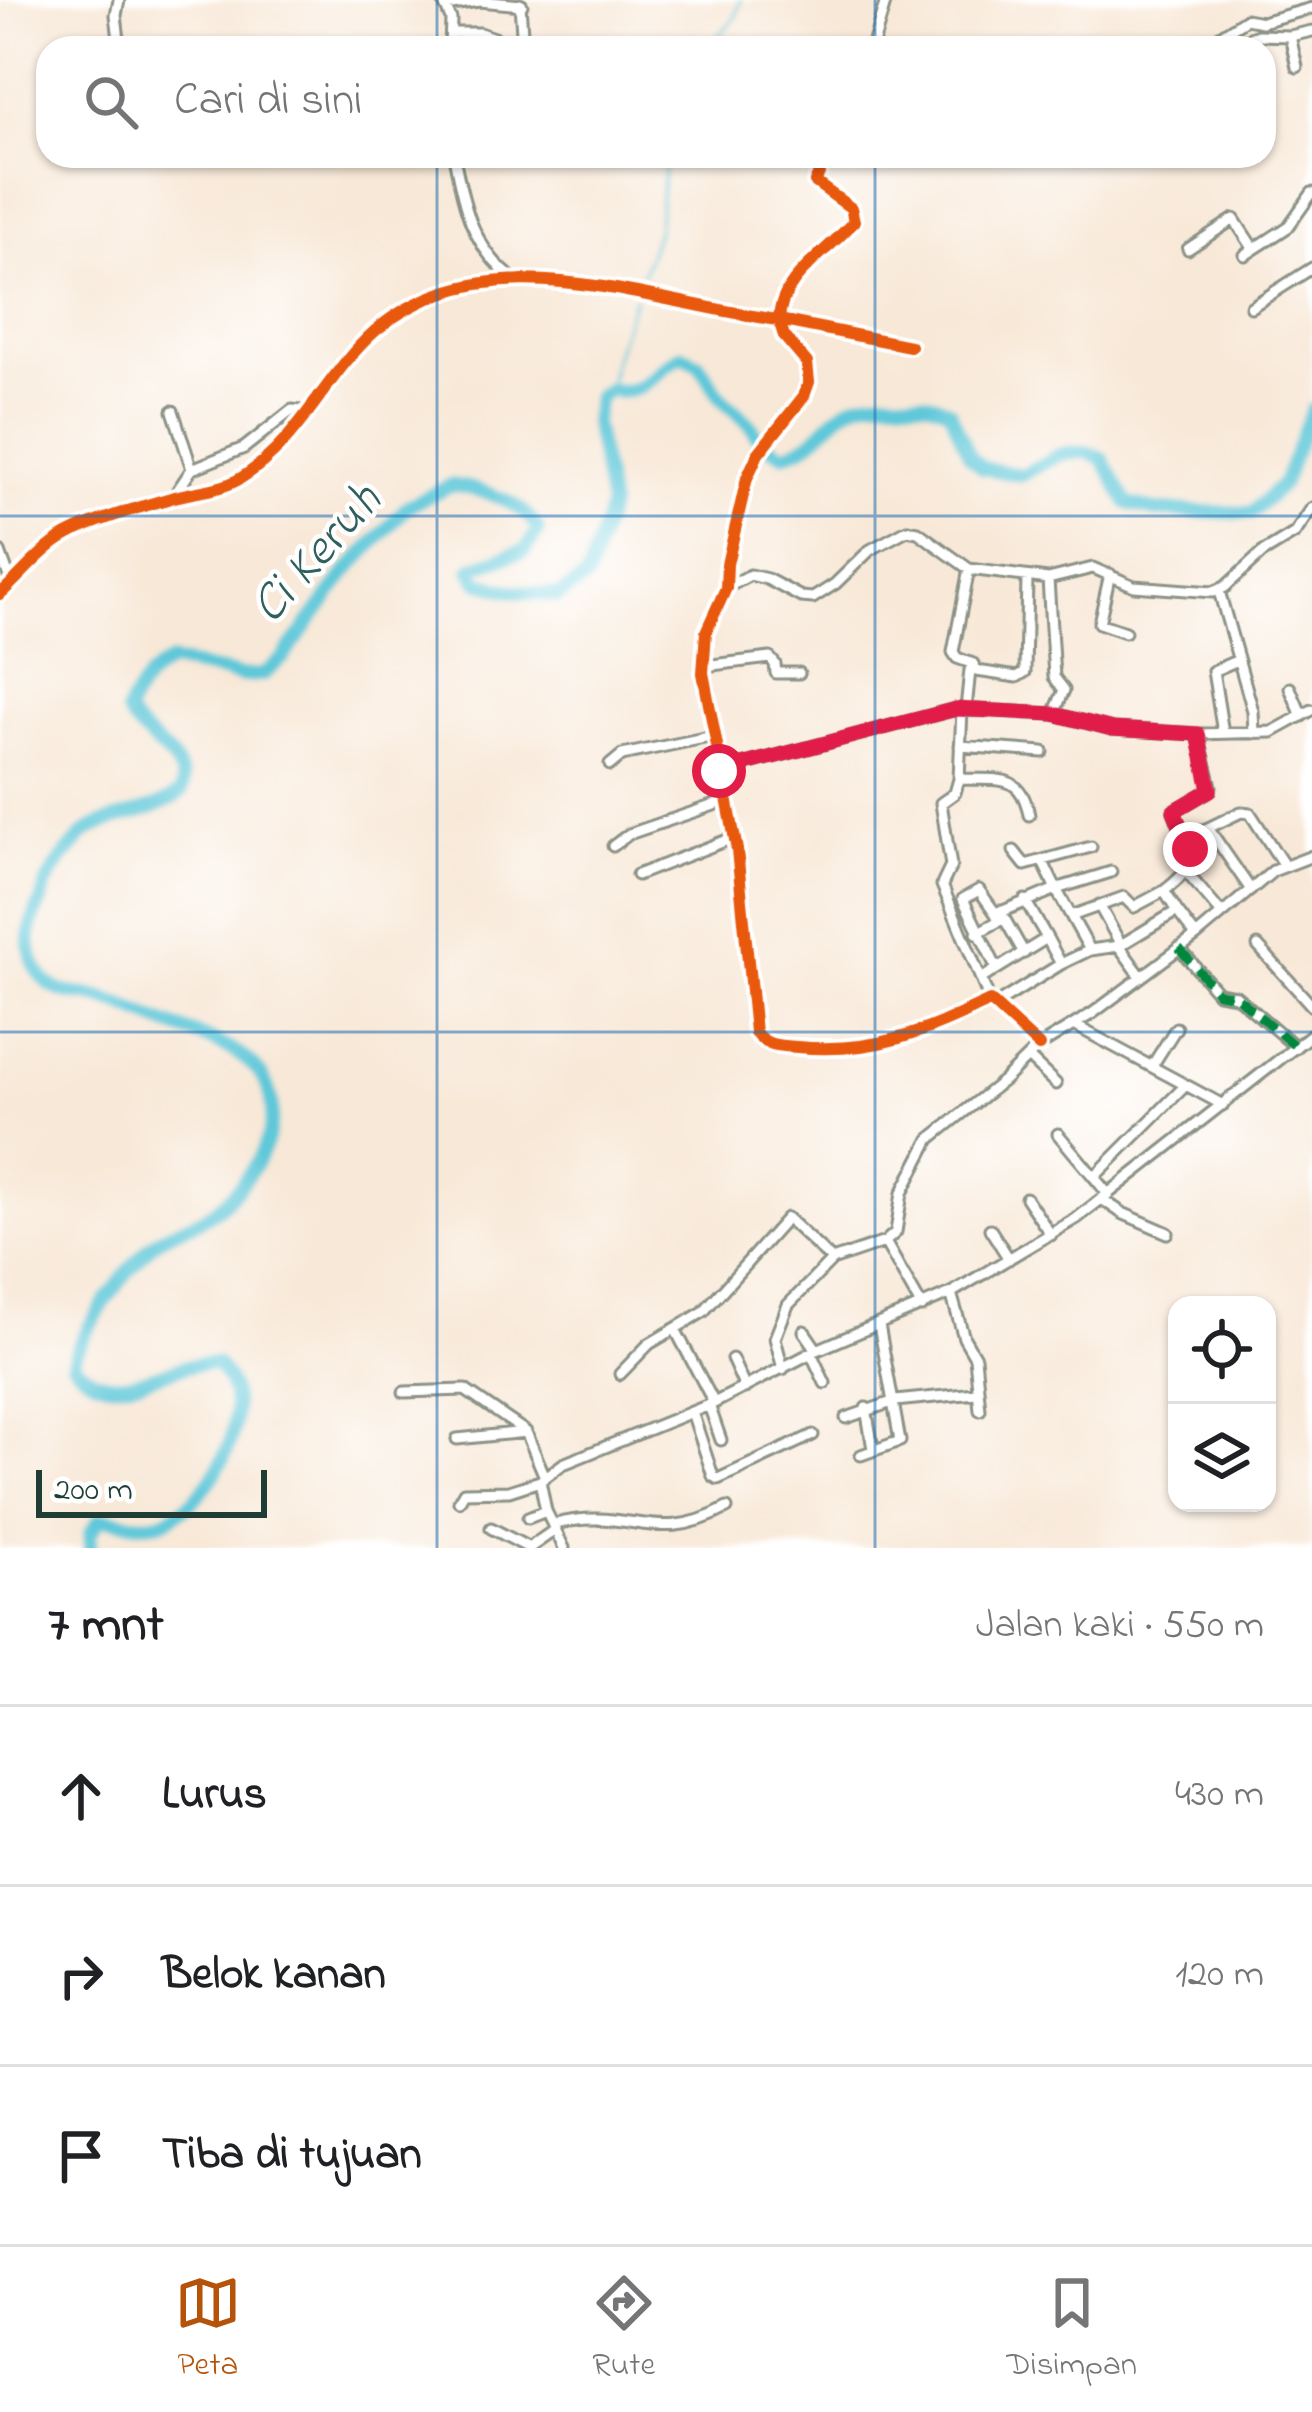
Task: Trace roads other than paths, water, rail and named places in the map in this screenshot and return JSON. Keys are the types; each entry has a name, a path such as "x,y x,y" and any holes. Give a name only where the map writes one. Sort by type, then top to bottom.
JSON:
{"street":[{"path":"119,0 119,36"},
{"path":"876,36 886,0"},
{"path":"452,36 443,3 479,1 519,3 519,36"},
{"path":"1220,36 1246,19 1262,22 1312,8"},
{"path":"1255,36 1312,32"},
{"path":"452,33 487,36"},
{"path":"1290,36 1296,66 1312,64"},
{"path":"457,168 469,221 487,256 512,278"},
{"path":"821,168 815,182 851,208 854,221 788,289 779,305 784,336 810,372 804,396 758,454 746,478 726,588 706,632 704,666 719,771 735,837 754,1032 777,1046 829,1050 902,1040 995,1001 1090,950 1120,945 1177,911"},
{"path":"1188,249 1230,219 1236,221 1249,252 1307,214 1312,193"},
{"path":"1252,307 1312,268"},
{"path":"0,594 66,535 173,497 238,480 278,451 372,334 392,319 449,293 512,278 583,285 910,346"},
{"path":"173,497 192,469 244,448 292,410 311,412"},
{"path":"173,411 192,469"},
{"path":"726,588 750,575 813,598 870,550 907,530 918,532 969,569 1048,579 1093,568 1134,586 1220,591 1262,553 1295,533 1312,508"},
{"path":"0,552 8,574 16,578"},
{"path":"969,569 953,652 956,658 974,664 975,670"},
{"path":"1110,574 1099,623 1125,632"},
{"path":"1028,578 1025,672 1016,677 969,671 959,779 952,797 941,803 951,866 942,885 981,979 995,1001 1039,1046"},
{"path":"1048,579 1054,677 1064,690 1054,714"},
{"path":"1220,591 1253,711 1254,733"},
{"path":"704,666 770,658 776,673 799,673"},
{"path":"1222,733 1213,670 1238,660"},
{"path":"719,771 964,709 1054,714 1112,729 1272,732 1307,713 1290,688"},
{"path":"1134,907 1187,873 1191,855 1174,811 1210,790 1198,734"},
{"path":"610,765 622,754 714,736"},
{"path":"960,746 1043,752"},
{"path":"959,779 1015,784 1025,793 1029,815"},
{"path":"613,846 628,834 725,801"},
{"path":"1186,837 1241,812 1250,813 1283,864"},
{"path":"1208,827 1251,890"},
{"path":"637,875 735,837"},
{"path":"1014,851 1025,866 1091,847"},
{"path":"784,1369 775,1338 788,1305 832,1260 885,1242 896,1232 902,1193 930,1139 1039,1046 1196,936 1283,864 1312,856"},
{"path":"1043,862 1090,950"},
{"path":"977,933 1025,900 1111,872"},
{"path":"1187,873 1222,914"},
{"path":"997,969 964,898 979,890 1024,953"},
{"path":"1164,891 1196,936"},
{"path":"1071,916 1124,897 1147,929"},
{"path":"1025,900 1061,964"},
{"path":"1099,905 1140,975"},
{"path":"981,979 1047,938"},
{"path":"1258,946 1312,1006"},
{"path":"1179,948 1218,993 1236,996 1296,1047"},
{"path":"1074,1025 1223,1105"},
{"path":"1152,1066 1176,1028"},
{"path":"459,1501 464,1492 509,1491 543,1479 595,1449 711,1404 814,1352 951,1293 1052,1235 1312,1034"},
{"path":"1028,1058 1055,1084"},
{"path":"1094,1178 1186,1085"},
{"path":"1058,1134 1122,1213 1168,1233"},
{"path":"1080,1161 1093,1149"},
{"path":"1026,1198 1052,1235"},
{"path":"620,1374 649,1344 704,1312 788,1217 832,1260"},
{"path":"990,1229 1010,1259"},
{"path":"885,1242 922,1307"},
{"path":"951,1293 964,1338 975,1357 980,1410"},
{"path":"861,1454 900,1441 879,1325"},
{"path":"675,1329 711,1404 721,1440"},
{"path":"804,1331 825,1383"},
{"path":"975,1357 991,1355"},
{"path":"732,1359 745,1388"},
{"path":"404,1392 465,1390 526,1432 543,1479 546,1511 564,1548"},
{"path":"846,1418 895,1401 976,1394"},
{"path":"866,1408 873,1448"},
{"path":"692,1412 716,1479 814,1435"},
{"path":"458,1439 526,1432"},
{"path":"683,1538 728,1508"},
{"path":"529,1518 546,1511"},
{"path":"491,1528 526,1548 556,1527 592,1519 658,1540"}],"waterway":[{"path":"718,36 735,18 741,0"},
{"path":"638,288 657,231 665,168"},
{"path":"609,389 635,297"},
{"name":"Ci Keruh","path":"90,1548 90,1534 100,1519 157,1523 201,1492 227,1450 235,1404 229,1382 215,1364 106,1383 89,1377 73,1363 76,1351 109,1296 150,1246 213,1211 237,1189 265,1146 272,1116 263,1077 236,1053 114,1002 57,989 43,978 32,959 35,914 48,880 72,847 91,829 158,805 182,791 178,768 127,712 150,677 170,662 242,676 263,675 283,658 346,573 408,506 451,485 512,504 538,530 526,550 471,570 477,581 505,590 558,596 587,578 610,506 594,421 598,397 609,389 640,387 682,355 699,364 722,399 751,425 759,440 783,454 799,449 856,404 873,399 924,401 950,411 970,456 982,468 1022,475 1058,455 1086,452 1103,459 1127,503 1155,511 1252,513 1283,483 1312,410"}]}
